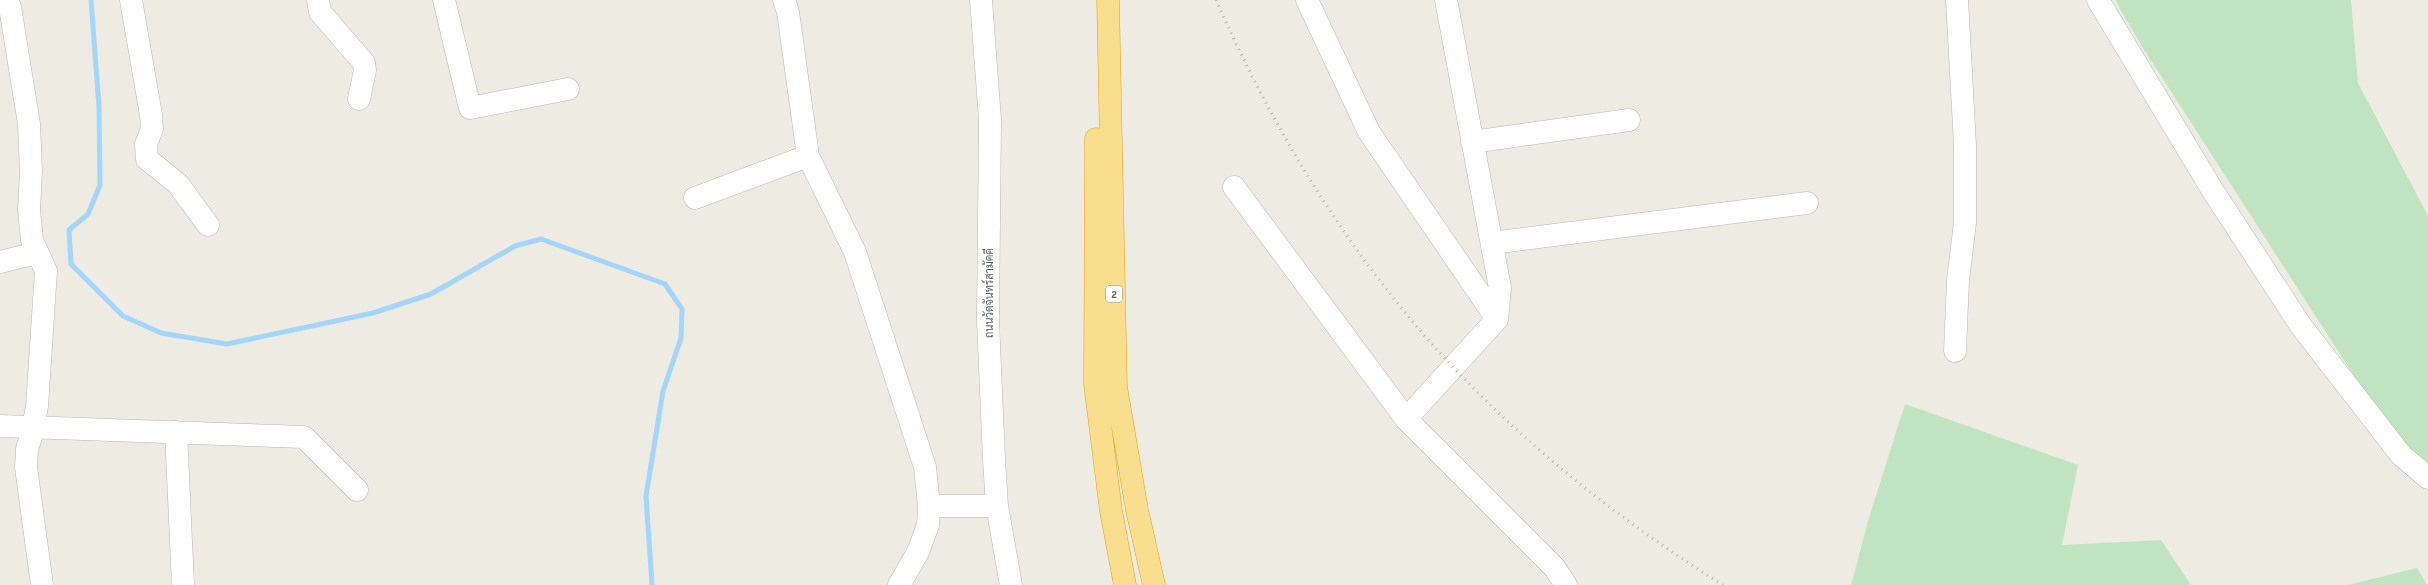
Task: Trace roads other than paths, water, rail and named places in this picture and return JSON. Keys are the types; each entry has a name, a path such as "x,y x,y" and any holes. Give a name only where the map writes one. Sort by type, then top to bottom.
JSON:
{"highway":[{"name":"2","path":"1098,0 1094,256 1095,384 1111,511 1125,585"},
{"name":"2","path":"1108,0 1116,387 1137,510 1154,585"}],"street":[{"path":"7,0 10,7 29,124 31,170 29,210 32,240 36,253 46,271 46,288 34,426 27,449 26,467 42,585"},
{"path":"131,0 151,115 152,129 146,144 147,159 178,184 208,225"},
{"path":"318,0 320,12 364,63 366,70 359,98"},
{"path":"444,0 470,108 568,89"},
{"path":"784,0 788,12 808,156 854,252 925,467 929,506 928,525 918,552 900,585"},
{"name":"ถนนวัดจันทร์สามัคคี","path":"981,0 990,120 988,321 997,506 1010,585"},
{"path":"1307,0 1369,132 1497,319"},
{"path":"1406,419 1497,319 1500,288 1446,0"},
{"path":"1955,351 1958,280 1965,223 1965,145 1957,0"},
{"path":"2098,0 2213,190 2301,326 2401,455 2428,478"},
{"path":"1472,142 1629,120"},
{"path":"695,198 808,156"},
{"path":"1234,187 1406,419 1554,567 1566,585"},
{"path":"1492,243 1807,203"},
{"path":"0,262 36,253"},
{"path":"0,426 304,436 357,490"},
{"path":"176,432 183,585"},
{"path":"929,506 997,506"}],"waterway":[{"path":"91,0 99,107 100,185 88,214 69,230 71,264 123,316 161,333 227,344 373,313 431,294 515,246 541,239 665,284 682,309 681,338 663,391 646,496 652,585"}],"railway":[{"path":"1216,0 1253,77 1294,153 1340,226 1391,295 1426,338 1503,417 1587,490 1631,523 1723,585"}]}
